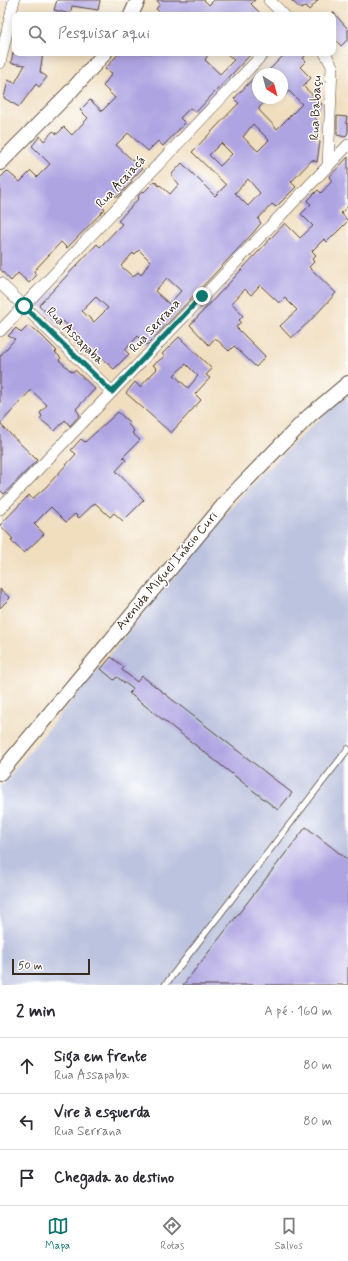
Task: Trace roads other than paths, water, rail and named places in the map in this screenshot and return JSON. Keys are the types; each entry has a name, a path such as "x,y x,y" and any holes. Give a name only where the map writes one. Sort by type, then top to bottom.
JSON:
{"street":[{"path":"0,63 14,0"},
{"path":"132,12 138,0"},
{"path":"269,0 281,12"},
{"path":"0,163 71,91 102,56"},
{"name":"Rua Acaiacá","path":"0,331 261,56"},
{"name":"Rua Babaçu","path":"327,56 332,66 328,167"},
{"name":"Rua Serrana","path":"0,509 348,145"},
{"name":"Rua Assapaba","path":"0,283 112,392"},
{"name":"Avenida Miguel Inácio Curi","path":"0,773 231,496 309,416 348,383"}],"lane":[{"path":"165,985 348,749"}]}
